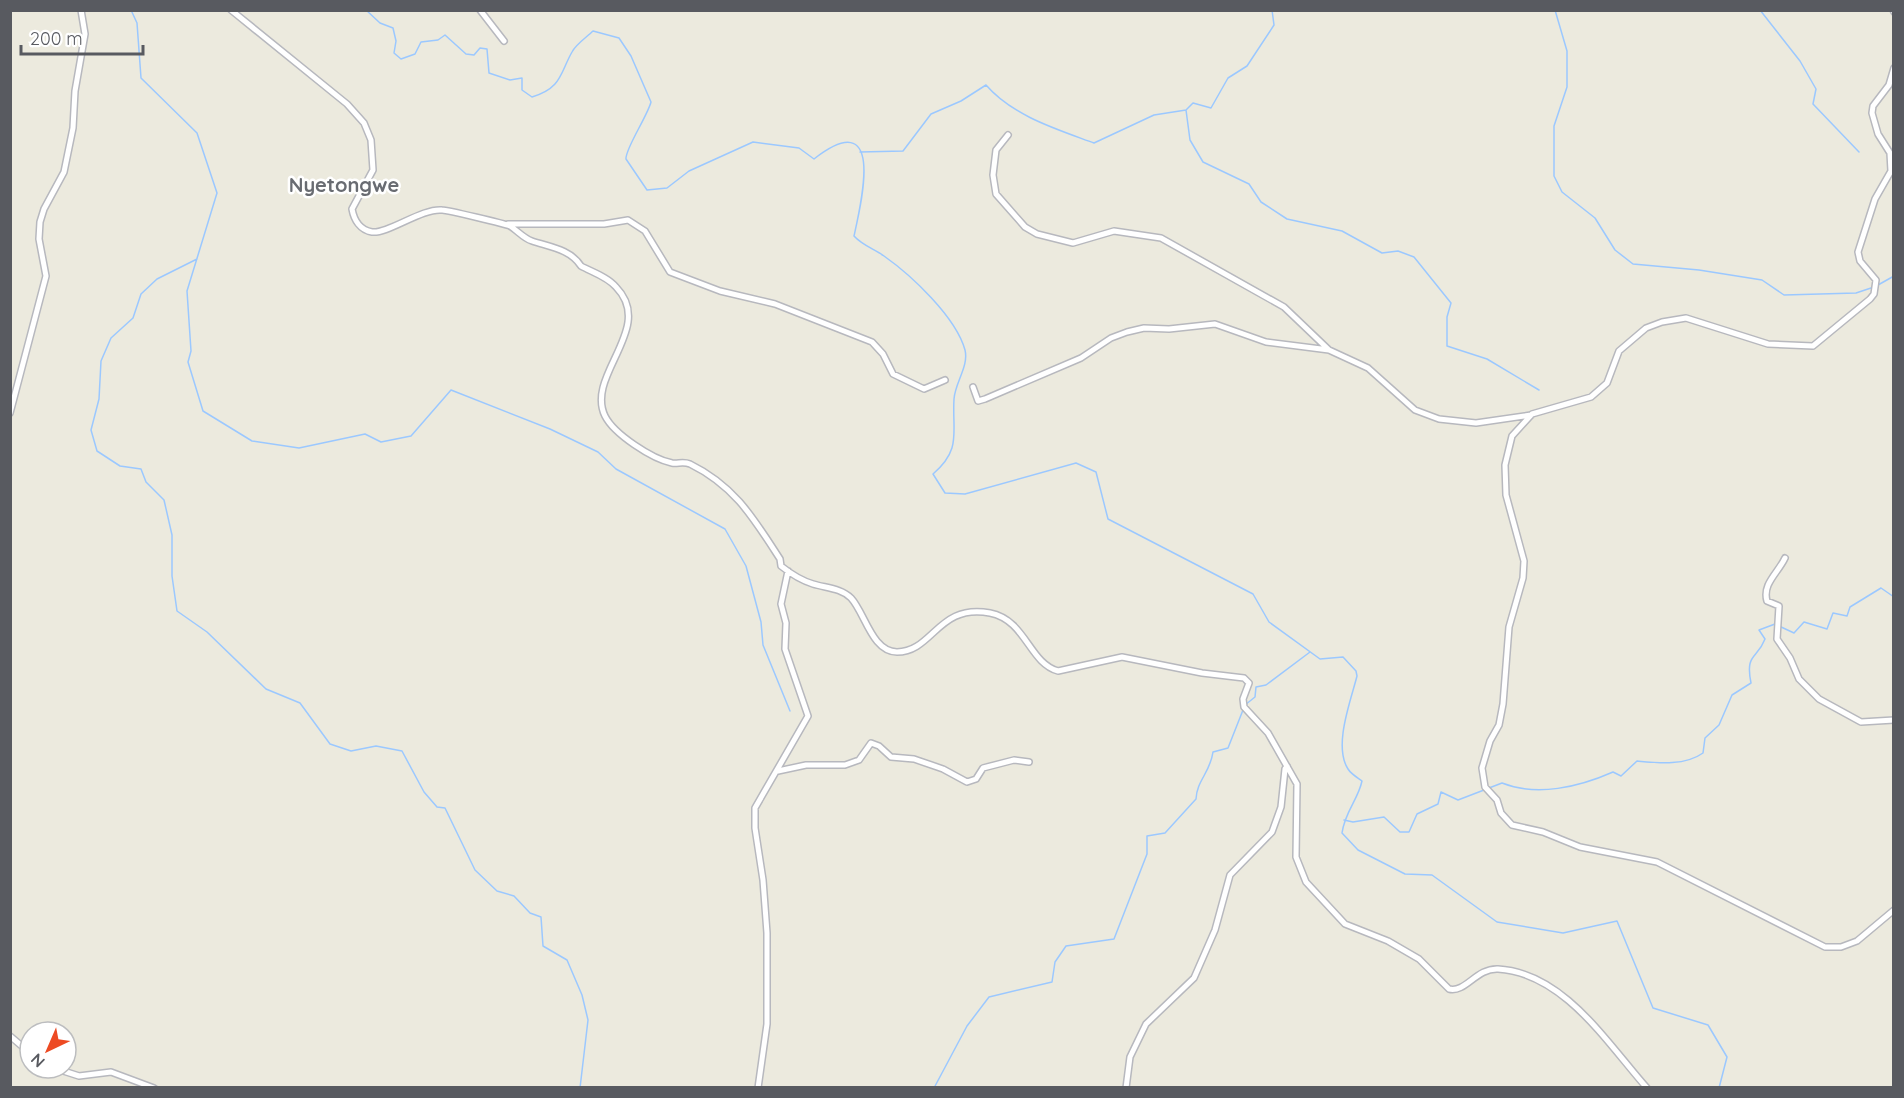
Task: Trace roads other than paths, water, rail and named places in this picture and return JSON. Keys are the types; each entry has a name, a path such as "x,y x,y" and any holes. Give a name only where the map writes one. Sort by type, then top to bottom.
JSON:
{"street":[{"path":"10,413 46,276 39,239 40,222 44,209 64,172 73,129 75,91 85,34 81,10"},
{"path":"231,10 347,104 364,123 371,140 373,170 352,209 356,221 363,228 381,232 397,223 443,210 508,224 604,224 628,220 645,231 670,272 720,291 775,304 872,342 883,354 893,374 924,389 945,380"},
{"path":"480,10 504,41"},
{"path":"973,387 978,401 986,399 1091,353 1111,338 1144,328 1169,329 1215,324 1266,342 1329,350 1368,368 1415,410 1439,419 1476,423 1532,414 1591,397 1607,383 1619,351 1646,328 1686,318 1768,344 1813,346 1874,294 1876,280 1860,261 1858,252 1875,199 1891,171 1890,153 1878,134 1872,113 1873,106 1888,85 1893,68"},
{"path":"1008,135 996,150 993,175 996,194 1025,227 1037,234 1073,243 1114,231 1136,232 1161,238 1284,307 1329,350"},
{"path":"508,224 530,241 557,248 581,266 617,287 621,293 629,327 609,369 603,399 606,417 613,428 632,445 670,463 690,465 727,490 752,513 780,559 781,566 807,582 844,592 860,609 874,638 891,651 905,651 919,644 950,617 988,613 998,615 1018,628 1041,660 1058,671 1122,657 1202,673 1244,678 1249,682 1249,688 1243,699 1244,707 1268,733 1298,789 1296,815 1299,868 1306,882 1345,924 1388,941 1419,959 1449,989 1462,987 1482,970 1496,969 1515,971 1543,983 1576,1007 1647,1088"},
{"path":"1532,414 1512,436 1505,465 1506,495 1523,554 1523,578 1509,627 1505,666 1507,685 1501,714 1482,768 1485,787 1497,800 1497,806 1505,819 1519,827 1543,832 1580,847 1657,862 1826,947 1841,947 1857,941 1893,910"},
{"path":"1785,558 1778,574 1770,579 1765,594 1767,601 1779,606 1777,639 1790,658 1798,679 1819,699 1861,722 1893,720"},
{"path":"758,1088 767,1024 767,933 754,815 755,808 808,716 804,698 785,649 786,623 781,604 788,571"},
{"path":"778,771 806,765 845,765 859,760 871,743 879,746 891,757 914,759 943,769 967,782 976,779 983,768 1014,760 1029,762"},
{"path":"1126,1088 1130,1057 1146,1024 1194,978 1215,930 1230,875 1272,832 1281,807 1287,766"},
{"path":"78,1076 111,1072 154,1088"}],"waterway":[{"path":"131,10 137,23 141,78 197,133 217,193 187,291 191,351 188,362 203,411 252,441 299,448 365,434 381,442 411,436 451,390 550,429 598,452 616,469 725,529 746,566 761,622 763,645 790,711"},
{"path":"366,10 380,23 393,28 396,41 394,53 401,59 415,54 421,42 438,40 445,35 466,54 474,55 480,48 487,49 489,73 510,80 522,78 522,90 532,97 555,84 574,49 593,31 619,38 631,56 651,102 626,159 647,190 667,188 689,171 753,142 799,148 814,159 836,145 851,143 860,150 864,163 864,181 854,236 895,264 919,285 943,311 960,337 965,350 964,368 954,399 952,448 948,457 933,474 945,493 965,494 1076,463 1096,472 1108,519 1253,594 1269,622 1320,659 1343,657 1356,671 1357,676 1345,723 1342,748 1349,771 1362,781 1342,833 1358,850 1405,874 1432,875 1497,922 1563,933 1617,921 1653,1008 1708,1025 1727,1057 1719,1088"},
{"path":"1186,110 1193,103 1211,108 1228,78 1247,66 1274,25 1272,10"},
{"path":"1555,10 1567,51 1567,87 1554,126 1554,176 1562,192 1595,218 1615,250 1633,264 1699,270 1762,280 1784,295 1856,293 1874,287"},
{"path":"1760,10 1800,61 1816,89 1813,104 1859,152"},
{"path":"860,152 903,151 931,114 961,101 986,85 997,96 1022,113 1050,127 1094,143 1154,115 1186,110 1190,140 1203,162 1249,184 1261,202 1287,219 1342,231 1382,253 1398,251 1414,257 1451,303 1447,317 1447,346 1487,359 1539,390"},
{"path":"197,259 157,279 141,294 133,318 111,338 101,361 99,399 91,430 97,451 120,466 141,469 146,482 164,500 172,535 172,576 177,611 207,632 266,689 300,703 330,744 351,751 376,746 402,751 424,792 437,807 445,808 475,870 497,891 514,896 530,913 541,917 543,946 567,960 582,995 588,1020 580,1088"},
{"path":"1878,285 1894,276"},
{"path":"1779,626 1794,633 1804,622 1827,629 1833,613 1847,616 1850,607 1881,588 1894,597"},
{"path":"1489,788 1502,783 1515,787 1544,790 1572,786 1613,772 1621,776 1637,761 1680,762 1703,753 1705,738 1719,725 1732,695 1751,683 1751,661 1765,639 1759,630 1775,624"},
{"path":"1245,705 1255,697 1256,687 1266,685 1310,652"},
{"path":"934,1088 967,1026 989,997 1052,982 1055,962 1066,946 1114,939 1147,854 1147,836 1165,833 1196,799 1213,752 1228,748 1243,710"},
{"path":"1344,820 1353,822 1384,817 1400,832 1409,832 1417,814 1438,804 1441,792 1458,800 1484,790"}],"district":[{"name":"Nyetongwe","path":"344,185"}]}
